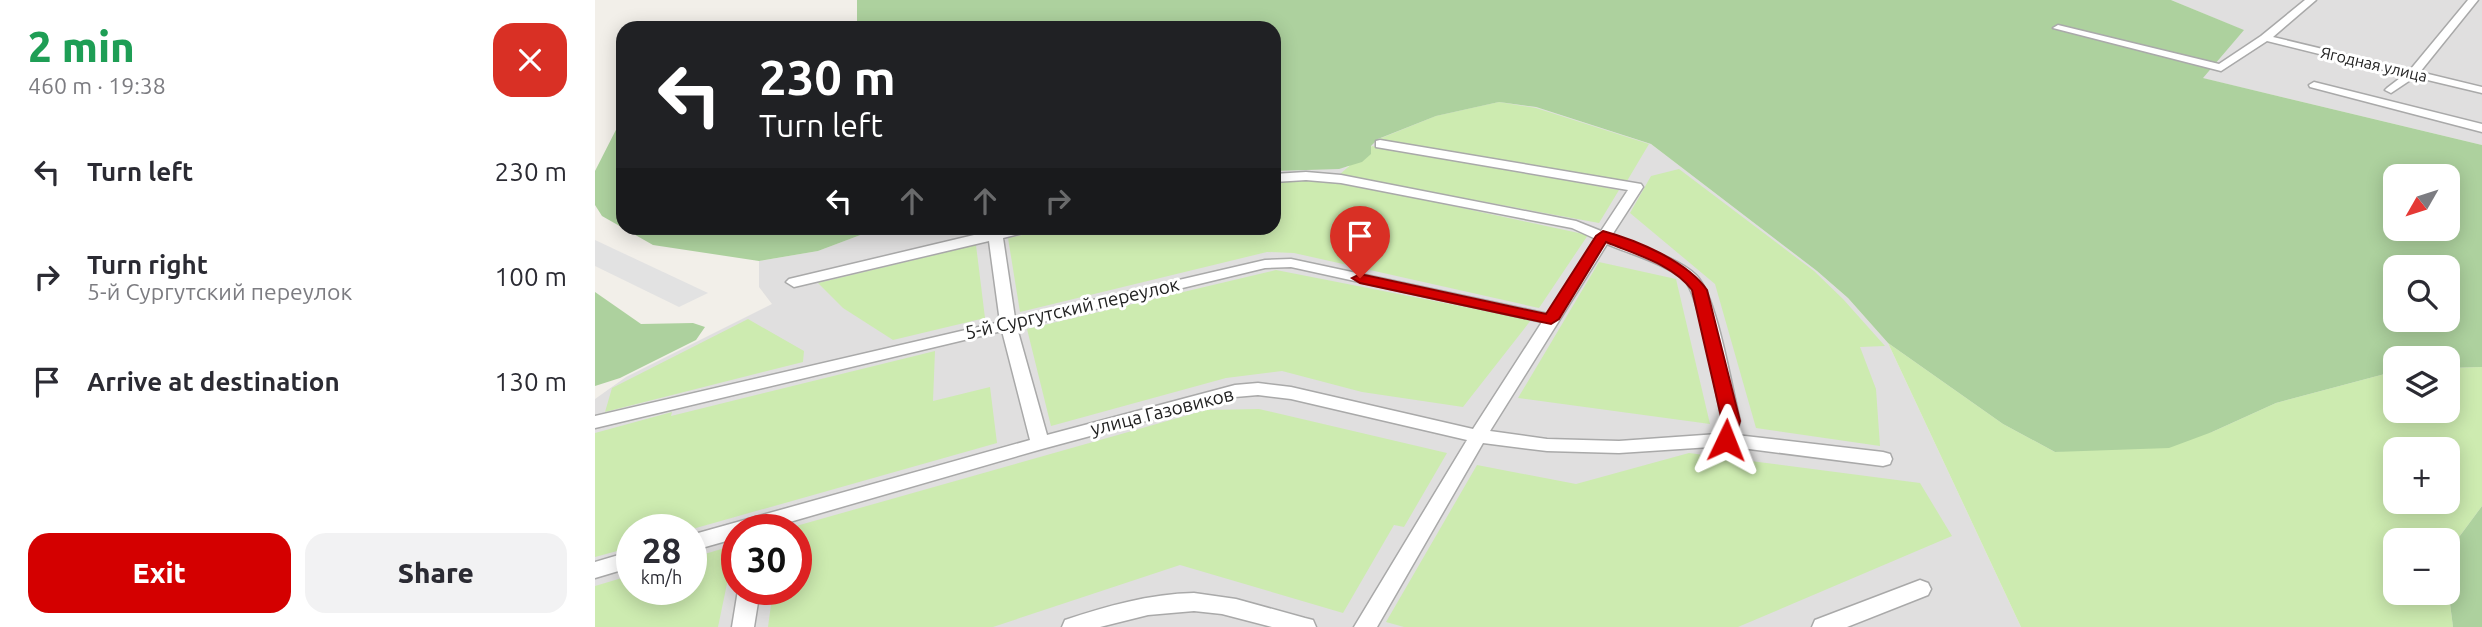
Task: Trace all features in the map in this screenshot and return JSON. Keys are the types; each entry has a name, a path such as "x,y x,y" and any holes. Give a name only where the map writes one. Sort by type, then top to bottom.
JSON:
{"street":[{"path":"2058,27 2221,68 2265,38 2311,0"},
{"path":"2391,90 2413,73 2473,0"},
{"name":"Ягодная улица","path":"2265,38 2482,90"},
{"path":"2314,85 2482,128"},
{"path":"1365,627 1478,436 1636,187 1380,144"},
{"path":"1281,177 1341,179 1576,225 1670,265 1692,279 1699,290 1731,421 1726,440"},
{"path":"794,282 991,235"},
{"path":"995,235 1007,324 1040,443"},
{"name":"5-й Сургутский переулок","path":"595,422 1252,266 1279,263 1551,319"},
{"name":"улица Газовиков","path":"802,514 1209,396 1258,389 1291,393 1478,436 1547,445 1619,447 1726,440 1883,458"},
{"path":"595,570 616,564"},
{"path":"1823,627 1920,589"},
{"path":"1073,627 1137,607 1196,603 1230,608 1305,627"},
{"path":"743,627 747,605"}],"shaded area":[{"path":"2171,0 2482,0 2482,145 2202,78 2243,30"},
{"path":"1499,102 1536,107 1651,144 1817,271 1848,298 1888,343 2021,627 595,627 595,399 626,377 772,304 759,287 759,261 818,251 860,235 1281,235 1281,171 1350,167 1378,139 1436,116"},
{"path":"595,240 708,293 679,307 595,266"}],"green space":[{"path":"857,0 2171,0 2244,30 2203,78 2482,145 2482,367 2460,368 2460,346 2383,346 2383,374 2276,403 2169,448 2055,452 2003,424 1888,343 1848,298 1817,271 1651,144 1536,107 1499,102 1436,116 1378,139 1371,146 1371,154 1362,162 1339,169 1281,171 1281,21 857,21"},
{"path":"1499,102 1536,108 1649,144 1627,181 1379,139 1436,116"},
{"path":"616,130 616,224 602,216 595,205 595,171"},
{"path":"1372,146 1619,190 1599,223 1339,175"},
{"path":"1679,169 1814,271 1885,346 1860,347 1876,389 1880,446 1756,428 1715,284 1630,213 1651,176"},
{"path":"1281,180 1341,182 1588,235 1539,308 1294,253 1267,252 1020,312 1008,238 1022,235 1281,235"},
{"path":"635,235 860,235 818,251 759,261 653,245"},
{"path":"976,245 985,318 893,340 843,308 818,283"},
{"path":"1599,262 1676,279 1710,424 1518,398"},
{"path":"1276,270 1531,320 1463,407 1362,392 1282,371 1226,378 1051,426 1027,329"},
{"path":"595,292 641,324 693,323 705,327 696,340 620,378 595,386"},
{"path":"748,319 804,351 803,362 605,412 612,388"},
{"path":"1888,343 2003,424 2055,452 2212,432 2276,403 2383,374 2383,423 2460,423 2460,368 2482,367 2482,506 2460,536 2460,528 2383,528 2383,605 2450,605 2453,627 2021,627"},
{"path":"935,351 933,401 990,387 997,443 746,514 721,514 721,521 707,525 707,514 616,514 616,551 595,557 595,433 672,412 671,416"},
{"path":"1259,409 1447,453 1404,527 1394,525 1343,613 1180,565 993,627 768,627 771,605 812,605 812,522 1206,410"},
{"path":"1689,453 1920,483 1952,536 1738,627 1404,627 1386,622 1477,465 1576,484"},
{"path":"2482,506 2482,627 2453,627 2450,605 2460,605 2460,536"},
{"path":"721,549 723,605 718,627 595,627 595,586 616,580 616,605 707,605 707,553"}],"route":[{"path":"1360,278 1551,319 1603,236 1663,260 1692,279 1703,299 1731,421 1726,440"}]}
